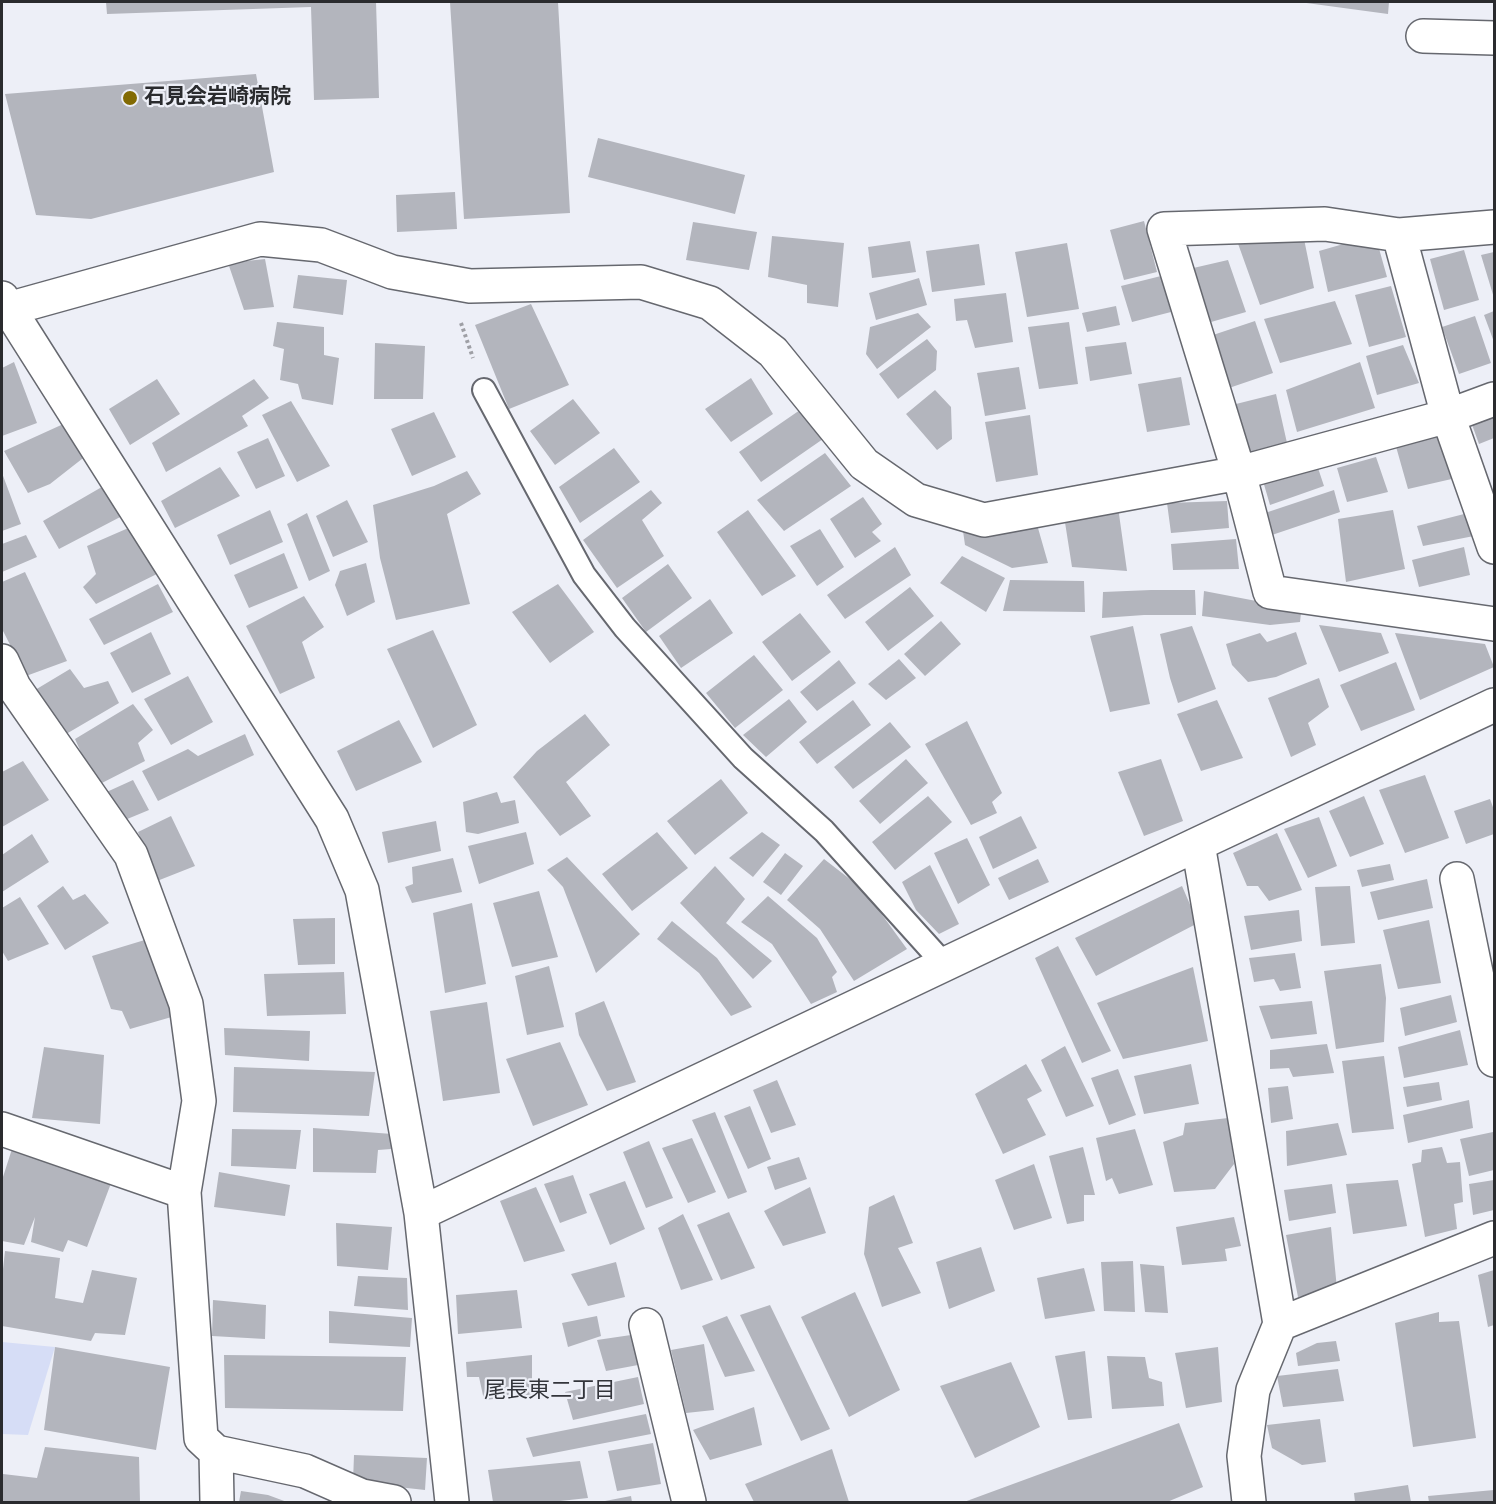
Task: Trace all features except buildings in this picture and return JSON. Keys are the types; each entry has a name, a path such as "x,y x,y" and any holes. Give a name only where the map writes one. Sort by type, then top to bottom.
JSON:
{"street":[{"path":"1423,36 1494,38"},
{"path":"1494,227 1399,235 1325,224 1164,229 1239,473 1270,592 1494,624"},
{"path":"1399,235 1448,416 1494,547"},
{"path":"452,1503 421,1213 362,890 332,819 8,321 260,239 321,245 392,272 470,286 641,282 710,303 774,352 864,464 916,500 984,520 1239,473 1448,416 1494,399"},
{"path":"2,661 14,687 131,855 186,1004 199,1101 184,1192 201,1438 216,1452 305,1470 362,1496 394,1503"},
{"path":"421,1213 1494,705"},
{"path":"1198,844 1280,1324 1253,1390 1244,1456 1249,1503"},
{"path":"1457,879 1494,1060"},
{"path":"2,1129 184,1192"},
{"path":"1280,1324 1494,1238"},
{"path":"646,1325 689,1503"},
{"path":"216,1452 217,1503"}],"lane":[{"path":"484,390 584,575 625,628 743,758 824,831 944,964"}],"shaded area":[{"path":"2,1342 55,1347 28,1435 2,1434"}],"place":[{"name":"石見会岩崎病院","path":"130,98"}],"district":[{"name":"尾長東二丁目","path":"550,1391"}]}
